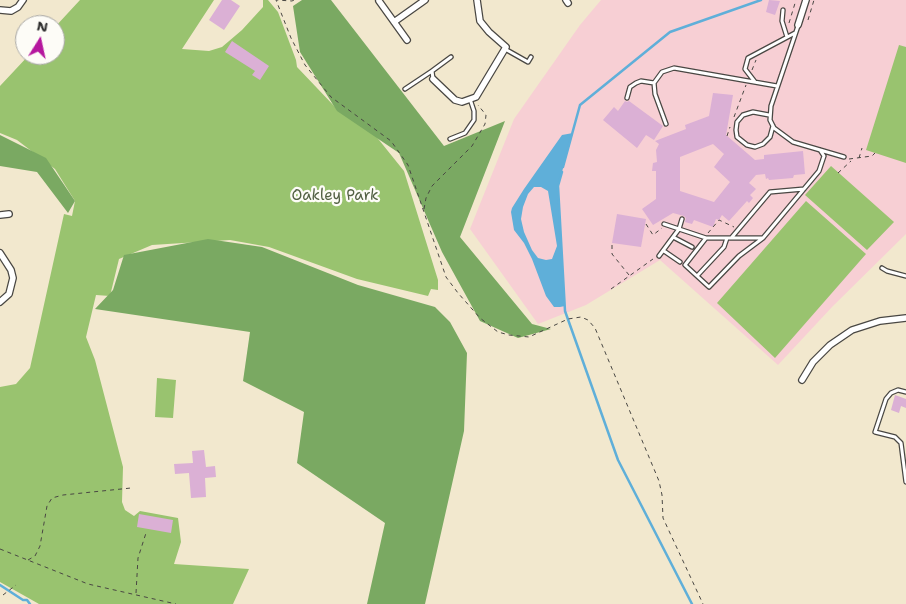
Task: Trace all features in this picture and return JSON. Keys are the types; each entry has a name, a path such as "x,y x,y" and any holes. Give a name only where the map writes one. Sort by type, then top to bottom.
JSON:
{"street":[{"path":"0,10 11,11 18,7 23,0"},
{"path":"394,22 425,0"},
{"path":"433,80 455,100 462,102 473,98 505,48 488,32 480,21 478,0"},
{"path":"798,25 806,0"},
{"path":"379,1 407,40"},
{"path":"0,215 9,214"},
{"path":"0,252 11,270 12,278 9,294 0,302"},
{"path":"802,380 813,362 830,345 852,330 880,321 906,318"}],"lane":[{"path":"783,10 782,21 787,36"},
{"path":"769,115 753,112 743,116 737,122 737,137 747,145 755,146 763,144 770,137 772,126 769,115 798,25"},
{"path":"755,83 745,69 745,64 750,55 795,33"},
{"path":"505,48 528,62 532,57"},
{"path":"404,89 451,57"},
{"path":"666,124 655,94 654,83 662,72 674,68 777,86"},
{"path":"432,71 433,80"},
{"path":"627,98 630,87 636,83 641,81 654,83"},
{"path":"450,140 465,133 474,120 473,98"},
{"path":"772,126 794,142 844,157"},
{"path":"705,238 685,265 709,287 739,256 763,238 819,171 824,156 820,150"},
{"path":"732,238 770,192 805,188"},
{"path":"658,256 674,237 682,219"},
{"path":"666,224 705,238 763,238"},
{"path":"674,237 692,247"},
{"path":"697,276 724,247 726,238"},
{"path":"664,251 680,262"},
{"path":"882,268 906,276"},
{"path":"906,392 898,390 891,393 886,399 875,432 895,438 901,443 906,482"}],"path":[{"path":"294,0 276,0 291,38 305,65 331,98 391,140 408,165 446,277 480,318 498,332 509,336 529,337 568,319 581,317 588,320 595,328 659,481 662,494 663,518 703,604"},
{"path":"784,30 787,29 796,0"},
{"path":"808,20 814,0"},
{"path":"734,118 760,50"},
{"path":"424,210 426,198 432,186 472,146 485,124 486,115 473,98"},
{"path":"727,136 730,127"},
{"path":"859,159 862,148"},
{"path":"844,157 851,160 859,159 872,156 875,153"},
{"path":"838,173 851,160"},
{"path":"705,238 719,220 738,230"},
{"path":"646,224 653,235 666,224"},
{"path":"612,245 612,254 630,276"},
{"path":"611,289 658,256"},
{"path":"27,560 35,556 40,546 47,506 52,498 63,495 130,488"},
{"path":"136,594 138,558 146,534"},
{"path":"0,549 88,584 176,604"},
{"path":"4,595 16,586"}],"shaded area":[{"path":"601,0 906,0 906,234 832,307 778,365 660,260 586,305 538,324 470,229 514,119 580,25"}],"green space":[{"name":"Oakley Park","path":"80,0 214,0 182,49 209,51 222,47 242,30 263,7 263,0 268,0 278,12 297,67 336,108 375,135 404,171 438,280 438,290 431,289 428,296 357,279 269,247 230,240 152,245 119,259 110,296 96,295 86,337 95,360 123,467 122,502 125,510 134,516 140,511 178,518 181,542 174,564 249,569 233,604 39,604 0,582 0,387 16,384 30,368 64,214 72,216 75,201 55,169 17,140 0,133 0,86 20,65 65,65 65,16"},
{"path":"302,0 331,0 444,146 505,121 460,237 532,324 551,329 518,338 480,321 442,252 399,153 337,111 300,52 293,6"},
{"path":"899,45 906,47 906,163 866,150"},
{"path":"0,135 46,158 75,201 68,213 37,172 0,166"},
{"path":"831,166 894,222 867,250 805,195"},
{"path":"806,201 866,254 775,358 717,303"},
{"path":"208,239 262,247 358,285 435,307 450,322 467,353 464,431 425,604 367,604 385,523 297,463 304,412 243,381 250,332 95,309 113,290 124,255"},
{"path":"157,378 176,380 173,418 155,417"}],"water":[{"path":"573,133 558,186 565,306 554,307 546,296 524,243 514,230 511,212 524,189 562,135","holes":["534,187 541,187 548,191 557,246 552,259 546,260 538,258 532,250 524,232 521,219 528,194"]}],"building":[{"path":"222,0 231,0 240,6 224,30 209,20"},
{"path":"769,0 780,1 775,15 766,12"},
{"path":"232,41 269,66 260,80 252,75 255,71 225,52"},
{"path":"713,93 733,95 726,135 755,160 764,159 764,155 803,151 805,174 794,175 793,178 769,180 768,178 766,179 765,174 756,175 749,183 756,189 750,195 753,198 749,203 747,201 729,221 722,215 719,220 716,219 713,227 694,220 692,224 685,222 686,218 684,216 673,213 653,225 642,209 656,199 656,171 652,171 653,163 657,162 656,150 659,144 655,141 686,129 685,125 709,116","holes":["713,144 724,154 714,167 730,182 714,202 680,191 680,157"]},
{"path":"625,101 629,101 663,126 654,140 646,135 637,148 603,120 614,107 618,111"},
{"path":"617,214 646,219 641,247 612,243"},
{"path":"895,395 906,399 906,408 901,406 899,413 891,410"},
{"path":"204,450 206,467 215,466 216,477 205,478 206,497 191,498 189,473 175,474 174,464 193,463 192,451"},
{"path":"139,514 173,520 171,533 137,527"}],"waterway":[{"path":"563,167 580,105 670,32 761,0"},
{"path":"562,172 558,186 565,311 618,460 692,604"},
{"path":"0,585 23,600 27,600 30,604"}]}
